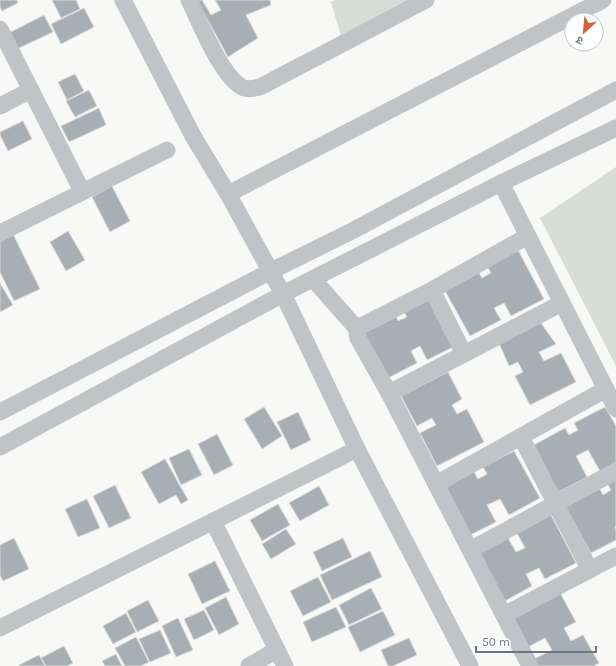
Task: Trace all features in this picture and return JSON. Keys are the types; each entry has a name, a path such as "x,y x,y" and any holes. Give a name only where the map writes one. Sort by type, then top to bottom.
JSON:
{"street":[{"path":"123,0 193,136 228,194 283,294 357,449 470,666"},
{"path":"188,0 223,69 235,83 246,89 260,87 426,0"},
{"path":"228,194 603,0"},
{"path":"0,29 82,191"},
{"path":"0,106 31,90"},
{"path":"0,412 352,231 616,90"},
{"path":"0,447 283,294 501,183 616,128"},
{"path":"0,233 167,150"},
{"path":"501,183 616,409"},
{"path":"528,236 432,290 361,326 357,334 530,666"},
{"path":"314,279 358,330"},
{"path":"432,290 464,354"},
{"path":"389,393 562,303"},
{"path":"436,484 606,389"},
{"path":"521,437 590,570"},
{"path":"0,628 357,449"},
{"path":"470,550 616,470"},
{"path":"213,521 285,666"},
{"path":"504,615 616,556"},
{"path":"249,666 277,650"}],"shaded area":[{"path":"335,0 426,0 343,43 331,2"},
{"path":"616,167 616,366 540,218"}],"building":[{"path":"0,0 17,0 18,3 2,11 0,7"},
{"path":"52,0 76,0 80,9 61,18"},
{"path":"197,0 202,0 211,15 221,10 215,0 270,0 271,5 246,15 258,38 228,57"},
{"path":"84,8 94,27 61,44 51,24"},
{"path":"44,15 53,32 17,49 9,33"},
{"path":"75,74 84,91 67,100 58,82"},
{"path":"89,90 97,106 75,117 66,101"},
{"path":"99,108 106,125 69,142 61,126"},
{"path":"23,121 32,139 8,151 0,132"},
{"path":"112,186 130,221 110,232 92,197"},
{"path":"68,231 85,260 66,271 50,242"},
{"path":"13,234 40,289 14,301 0,272 0,240"},
{"path":"518,250 544,299 511,316 504,303 494,308 501,320 470,336 444,289 478,271 482,278 491,273 487,266"},
{"path":"0,283 13,305 0,312"},
{"path":"432,296 455,346 427,360 420,346 411,351 417,363 386,379 361,332 395,314 398,321 407,317 403,310"},
{"path":"538,319 556,344 539,352 544,361 561,353 576,382 530,405 515,376 523,372 518,362 509,366 498,341"},
{"path":"448,372 462,399 452,405 457,414 467,409 484,442 437,466 420,433 436,425 432,418 417,426 401,396"},
{"path":"264,407 282,436 262,449 244,419"},
{"path":"605,407 616,426 616,462 600,471 588,450 576,456 587,477 557,493 532,446 565,428 569,435 578,430 574,423"},
{"path":"298,412 311,440 291,450 277,422"},
{"path":"217,434 233,465 214,475 198,444"},
{"path":"189,449 202,475 181,485 169,458"},
{"path":"514,451 540,498 509,515 500,499 487,505 496,522 466,537 441,490 474,472 478,479 487,474 483,467"},
{"path":"165,459 188,500 181,504 176,495 159,504 141,472"},
{"path":"616,479 616,540 591,553 565,506 599,488 603,495 611,490 607,483"},
{"path":"115,485 131,518 109,528 93,496"},
{"path":"319,486 329,505 300,521 289,503"},
{"path":"87,499 100,528 78,537 65,509"},
{"path":"278,504 290,525 262,541 250,520"},
{"path":"551,515 576,563 545,579 539,568 526,574 532,586 503,602 477,554 508,538 516,552 525,548 517,533"},
{"path":"286,529 296,544 271,559 262,544"},
{"path":"14,538 29,569 3,581 0,575 0,545"},
{"path":"343,538 352,557 322,571 313,552"},
{"path":"370,551 382,577 332,600 320,575"},
{"path":"215,561 230,591 202,604 188,574"},
{"path":"318,577 331,602 303,616 290,591"},
{"path":"371,588 382,609 349,625 339,605"},
{"path":"559,591 576,622 564,628 571,641 583,635 599,663 594,666 538,666 534,659 552,650 545,638 528,647 511,616"},
{"path":"226,597 239,624 219,635 205,608"},
{"path":"148,600 159,621 137,632 127,611"},
{"path":"336,607 346,627 312,642 303,622"},
{"path":"204,610 214,630 194,640 184,619"},
{"path":"383,611 395,635 360,652 348,627"},
{"path":"126,613 136,632 113,644 103,626"},
{"path":"178,618 193,650 176,657 162,626"},
{"path":"160,630 171,653 150,662 139,639"},
{"path":"136,637 149,662 141,666 125,666 115,648"},
{"path":"409,638 417,655 393,666 388,666 381,650"},
{"path":"64,646 73,663 67,666 46,666 41,658"},
{"path":"116,654 122,666 105,666 102,661"},
{"path":"39,655 45,666 19,666 19,665"}]}
